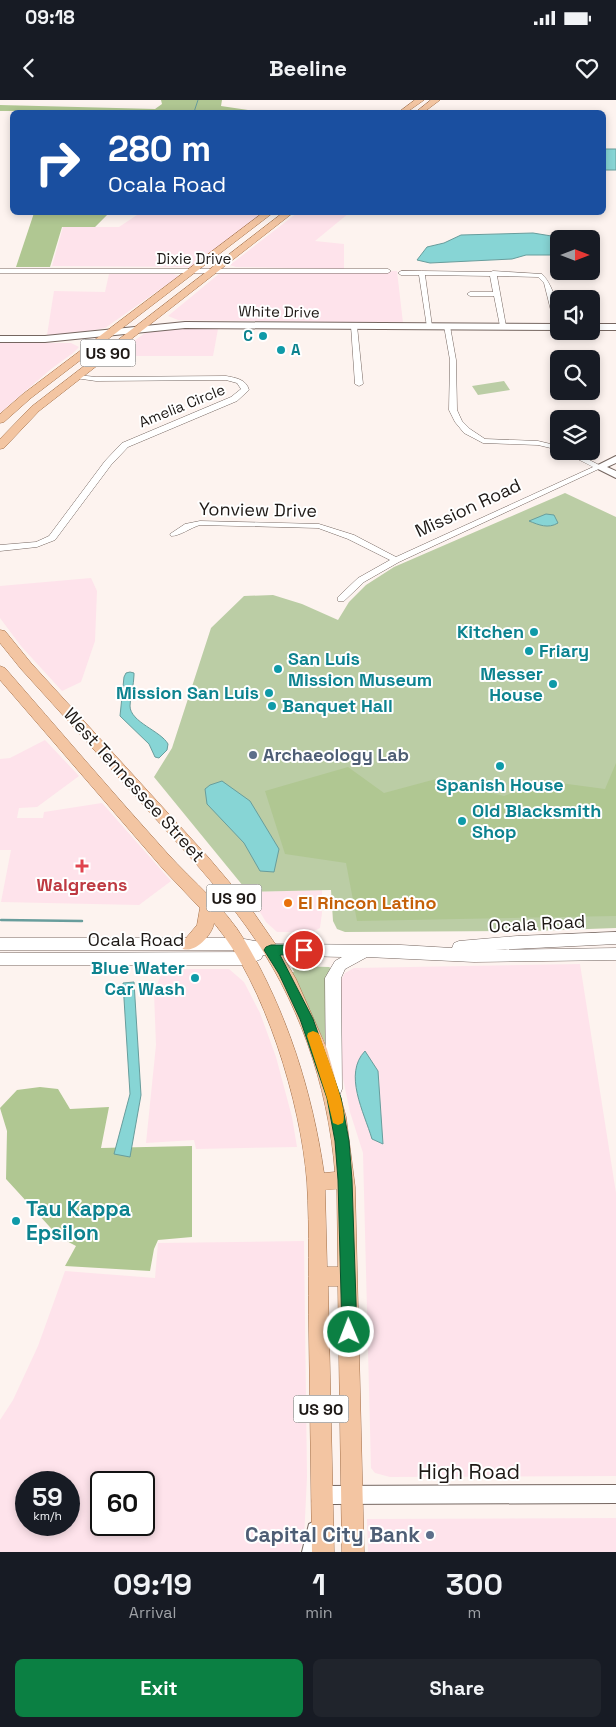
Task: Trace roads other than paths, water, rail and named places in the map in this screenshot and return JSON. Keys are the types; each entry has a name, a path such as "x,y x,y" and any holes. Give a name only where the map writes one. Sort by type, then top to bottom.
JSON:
{"main road":[{"path":"406,110 420,100"},
{"path":"423,110 436,100"},
{"path":"267,215 270,228"},
{"name":"US 90","path":"0,420 27,396 267,215"},
{"name":"US 90","path":"0,446 32,411 286,215"},
{"path":"27,396 33,402 32,411"},
{"name":"West Tennessee Street","path":"0,634 26,666 226,889 271,950 306,1019 334,1098 342,1141 348,1276 353,1552"},
{"path":"2,673 26,666"},
{"name":"West Tennessee Street","path":"2,673 124,814 208,907 243,951 265,995 287,1050 308,1128 316,1182 323,1552"},
{"path":"124,814 148,801"},
{"path":"189,944 205,927 208,907"},
{"name":"Ocala Road","path":"567,948 616,938"},
{"name":"Ocala Road","path":"0,944 113,951 474,951 567,948 616,954"},
{"name":"Ocala Road","path":"0,959 189,944 243,951"},
{"path":"334,1098 333,978 340,965 365,951"},
{"path":"316,1182 345,1180"},
{"path":"318,1277 348,1276"}],"street":[{"name":"Dixie Drive","path":"0,271 388,271"},
{"path":"401,273 540,275 547,282 550,294"},
{"path":"422,273 429,326"},
{"path":"493,274 503,326"},
{"path":"470,294 497,294"},
{"path":"158,314 165,321 185,325"},
{"name":"White Drive","path":"0,339 58,338 140,328 185,325 550,327"},
{"path":"354,326 359,384"},
{"path":"447,326 453,360 452,410 459,422 474,437 483,442 538,443 550,446"},
{"path":"600,327 616,327"},
{"path":"58,338 82,343 84,353"},
{"name":"Amelia Circle","path":"0,548 38,544 48,540 58,531 108,463 125,445 234,399 245,390 244,386 238,381 226,378 96,379 76,377"},
{"name":"Mission Road","path":"341,599 361,580 396,560 616,459"},
{"path":"586,460 616,475"},
{"name":"Yonview Drive","path":"174,534 200,522 319,526 337,530 396,560"},
{"name":"High Road","path":"322,1495 616,1494"},
{"path":"311,1552 322,1495"}],"water":[{"path":"606,149 616,149 616,170 606,170"},
{"path":"533,233 550,236 550,255 526,255 512,259 430,263 417,260 427,247 444,243 461,235"},
{"path":"546,514 554,515 558,523 547,526 529,521"},
{"path":"126,673 134,673 130,702 131,712 140,722 159,735 168,744 167,750 159,758 155,757 149,744 120,716 124,677"},
{"path":"222,781 250,801 279,849 274,872 260,871 244,843 207,804 205,789"},
{"path":"134,982 141,1095 130,1157 114,1154 130,1094 123,983"},
{"path":"365,1051 378,1071 383,1144 372,1139 357,1094 356,1071 359,1060"}],"waterway":[{"path":"195,110 198,100"},
{"path":"1,920 82,921"}],"place":[{"name":"C","path":"263,336"},
{"name":"A","path":"281,350"},
{"name":"Kitchen","path":"534,632"},
{"name":"Friary","path":"529,651"},
{"name":"San Luis Mission Museum","path":"278,669"},
{"name":"Messer House","path":"553,684"},
{"name":"Mission San Luis","path":"269,693"},
{"name":"Banquet Hall","path":"272,706"},
{"name":"Archaeology Lab","path":"253,755"},
{"name":"Spanish House","path":"500,766"},
{"name":"Old Blacksmith Shop","path":"462,821"},
{"name":"Walgreens","path":"82,866"},
{"name":"El Rincon Latino","path":"288,903"},
{"name":"Blue Water Car Wash","path":"195,978"},
{"name":"Tau Kappa Epsilon","path":"16,1221"},
{"name":"Capital City Bank","path":"430,1535"}]}
